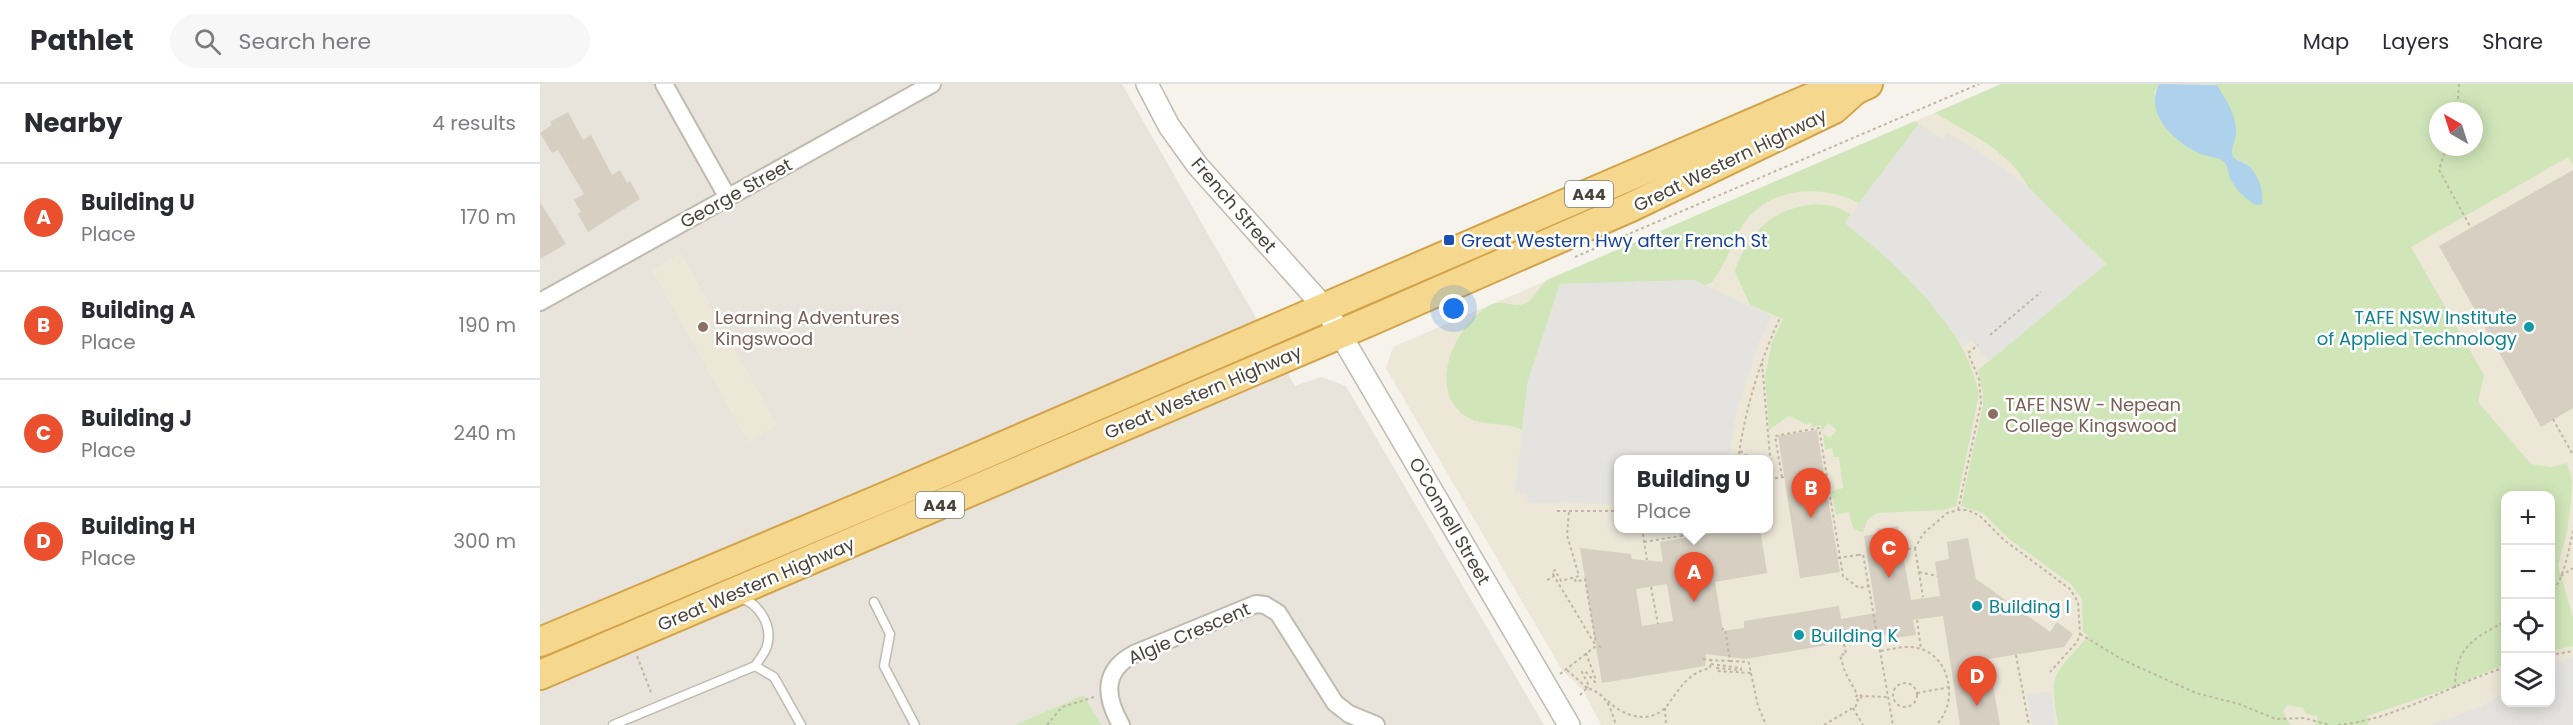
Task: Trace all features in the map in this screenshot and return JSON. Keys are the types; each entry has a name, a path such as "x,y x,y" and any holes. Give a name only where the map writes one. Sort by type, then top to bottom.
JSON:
{"highway":[{"name":"Great Western Highway","path":"540,642 885,497 1332,320 1631,207 1834,110 1862,87"},
{"name":"Great Western Highway","path":"540,675 728,597 1332,320"}],"street":[{"path":"664,84 728,198"},
{"name":"George Street","path":"540,303 932,84"},
{"name":"French Street","path":"1147,84 1169,126 1197,165 1332,320"},
{"name":"O'Connell Street","path":"1332,320 1569,725"},
{"name":"Algie Crescent","path":"1109,695 1112,675 1127,658 1246,606 1264,605 1278,613 1284,621 1335,703 1349,714 1376,725"},
{"path":"1109,695 1120,725"}],"lane":[{"path":"613,725 755,666 767,648 769,634 765,620 752,601 728,597"},
{"path":"874,602 890,634 884,666 915,725"},
{"path":"755,666 774,677 801,725"}],"path":[{"path":"1569,258 1649,227 1979,84"},
{"path":"2458,102 2459,84"},
{"path":"2443,156 2439,170 2471,228"},
{"path":"1990,335 2041,292"},
{"path":"1738,455 1746,414 1762,360 1780,318"},
{"path":"1958,510 1981,403 1979,379 1968,353 1978,345"},
{"path":"1762,360 1769,455"},
{"path":"2553,419 2573,455"},
{"path":"1773,479 1783,477 1775,436 1819,428 1843,576 1859,588 1869,586"},
{"path":"1739,451 1746,455"},
{"path":"1923,597 1915,548 1923,534 1947,513 1968,510 1980,516 2004,540 2070,589 2078,602 2080,634 2077,642 2050,672"},
{"path":"1557,511 1614,511"},
{"path":"1569,511 1567,536 1579,576 1561,581 1554,570 1552,572 1596,646"},
{"path":"2555,586 2561,576 2573,531"},
{"path":"1643,533 1647,561"},
{"path":"1644,542 1700,533"},
{"path":"1902,550 1915,548"},
{"path":"1838,558 1863,554 1893,725"},
{"path":"2561,576 2573,568"},
{"path":"1919,572 1937,576"},
{"path":"1547,580 1554,576"},
{"path":"1574,577 1576,582 1586,579 1596,646"},
{"path":"1651,587 1658,624"},
{"path":"1917,620 1922,649"},
{"path":"2455,688 2455,674 2464,650 2472,640 2501,623"},
{"path":"1722,629 1725,628 1730,661"},
{"path":"2080,634 2123,660 2196,693 2239,704 2276,719 2304,718 2330,725"},
{"path":"1845,644 1846,654 1840,655 1857,694 1855,698 1857,701"},
{"path":"1560,674 1596,646 1603,647"},
{"path":"1881,651 1909,647 1922,649 1928,652 1943,668 1950,687 1947,710 1936,725"},
{"path":"635,650 657,707"},
{"path":"2555,654 2573,651"},
{"path":"1580,694 1589,686 1582,672 1585,671 1595,682 1596,680 1586,654"},
{"path":"2016,655 2029,725"},
{"path":"1704,659 1749,661 1758,706 1766,725"},
{"path":"1566,669 1587,688 1602,695 1618,711 1629,717 1652,716 1665,708 1689,677 1710,668 1711,660"},
{"path":"1711,664 1741,668 1741,670 1718,668 1717,671 1751,672"},
{"path":"2338,725 2382,716 2501,669"},
{"path":"1857,694 1893,697 1901,706 1908,706 1915,701 1916,693 1910,684 1902,683 1894,690 1893,697"},
{"path":"1916,693 1950,687"},
{"path":"1047,725 1062,707 1109,695"},
{"path":"1824,725 1853,708 1857,701 1862,700 1862,696"},
{"path":"1608,701 1616,725"},
{"path":"1665,708 1666,725"},
{"path":"1853,708 1863,725"}],"shaded area":[{"path":"540,84 1122,84 1295,386 1321,377 1346,386 1544,725 540,725"},
{"name":"TAFE NSW - Nepean College Kingswood","path":"2001,84 2573,84 2573,725 1601,725 1583,690 1562,670 1386,368 1393,347"},
{"path":"1919,124 1943,140 1948,133 1983,154 2028,187 2106,264 1989,361 1971,340 1963,346 1928,300 1895,265 1845,222"},
{"name":"Learning Adventures Kingswood","path":"681,253 777,425 748,442 652,270"},
{"path":"1693,280 1772,316 1759,342 1736,413 1730,455 1614,455 1614,504 1527,503 1527,494 1515,492 1528,381 1560,284"},
{"path":"2573,656 2573,725 2431,725 2480,707 2501,694 2501,707 2555,707 2555,664"},
{"path":"2051,691 2056,725 2032,725 2027,695"}],"green space":[{"path":"2001,84 2159,84 2154,93 2166,128 2181,143 2207,156 2221,159 2228,165 2229,176 2249,166 2233,157 2230,150 2236,134 2215,84 2573,84 2573,165 2568,157 2411,247 2484,375 2478,402 2531,464 2551,467 2567,463 2572,480 2571,502 2567,532 2558,565 2573,618 2573,646 2555,650 2555,491 2501,491 2501,666 2450,688 2367,716 2368,725 2315,725 2318,716 2306,714 2303,708 2287,705 2283,711 2290,725 2058,725 2054,694 2056,676 2088,636 2083,632 2082,599 2071,584 2008,538 1983,513 1961,506 1983,405 1983,392 1978,370 2106,264 2028,187 2011,163 1974,136 1935,113"},
{"path":"1915,121 1919,124 1859,203 1829,193 1813,191 1796,192 1766,203 1742,226 1711,283 1705,285 1693,280 1560,284 1528,381 1522,430 1474,420 1465,416 1453,404 1448,390 1447,374 1450,358 1456,342 1466,327 1477,314 1490,305 1495,303 1524,304 1547,280"},
{"path":"1817,204 1834,206 1851,214 1845,223 1908,277 1927,298 1959,342 1971,367 1979,394 1956,506 1944,510 1877,513 1868,519 1863,532 1856,530 1852,525 1849,512 1836,515 1832,491 1843,488 1839,457 1834,457 1832,448 1825,450 1823,433 1830,438 1837,430 1828,423 1822,431 1821,425 1812,427 1812,423 1806,424 1789,416 1769,430 1765,377 1772,342 1783,319 1750,305 1735,272 1744,250 1766,223 1794,208"},
{"path":"1084,695 1101,725 1015,725"}],"water":[{"path":"2159,84 2217,85 2235,120 2233,157 2250,167 2256,175 2261,189 2262,204 2255,205 2241,193 2232,182 2227,166 2222,160 2196,152 2166,129 2156,107 2155,96"}],"building":[{"path":"568,112 583,140 591,135 612,175 620,170 627,183 630,181 640,199 588,232 578,214 581,212 574,200 584,194 558,150 552,153 540,133 552,125 550,122"},
{"name":"TAFE NSW Institute of Applied Technology","path":"2573,170 2573,408 2541,427 2439,246"},
{"path":"540,202 566,244 540,259"},
{"path":"1817,430 1840,572 1800,578 1778,436"},
{"path":"1898,526 1911,600 1940,596 1935,562 1949,559 1947,542 1968,538 1976,579 2050,632 2057,622 2073,634 2064,647 1988,659 2000,725 1960,725 1943,616 1913,620 1916,635 1894,638 1893,634 1745,659 1706,654 1705,666 1602,683 1580,548 1631,554 1632,559 1663,562 1660,542 1715,533 1761,533 1767,573 1715,582 1723,631 1744,628 1744,621 1839,606 1841,619 1876,613 1864,536 1878,534 1877,529","holes":["1667,584 1673,621 1642,626 1636,589"]}],"place":[{"name":"Great Western Hwy after French St","path":"1449,240"},
{"name":"Learning Adventures Kingswood","path":"703,327"},
{"name":"TAFE NSW Institute of Applied Technology","path":"2529,327"},
{"name":"TAFE NSW - Nepean College Kingswood","path":"1993,414"},
{"name":"Building A","path":"1811,518"},
{"name":"Building J","path":"1889,578"},
{"name":"Building U","path":"1694,602"},
{"name":"Building I","path":"1977,606"},
{"name":"Building K","path":"1799,635"},
{"name":"Building H","path":"1977,706"}]}
